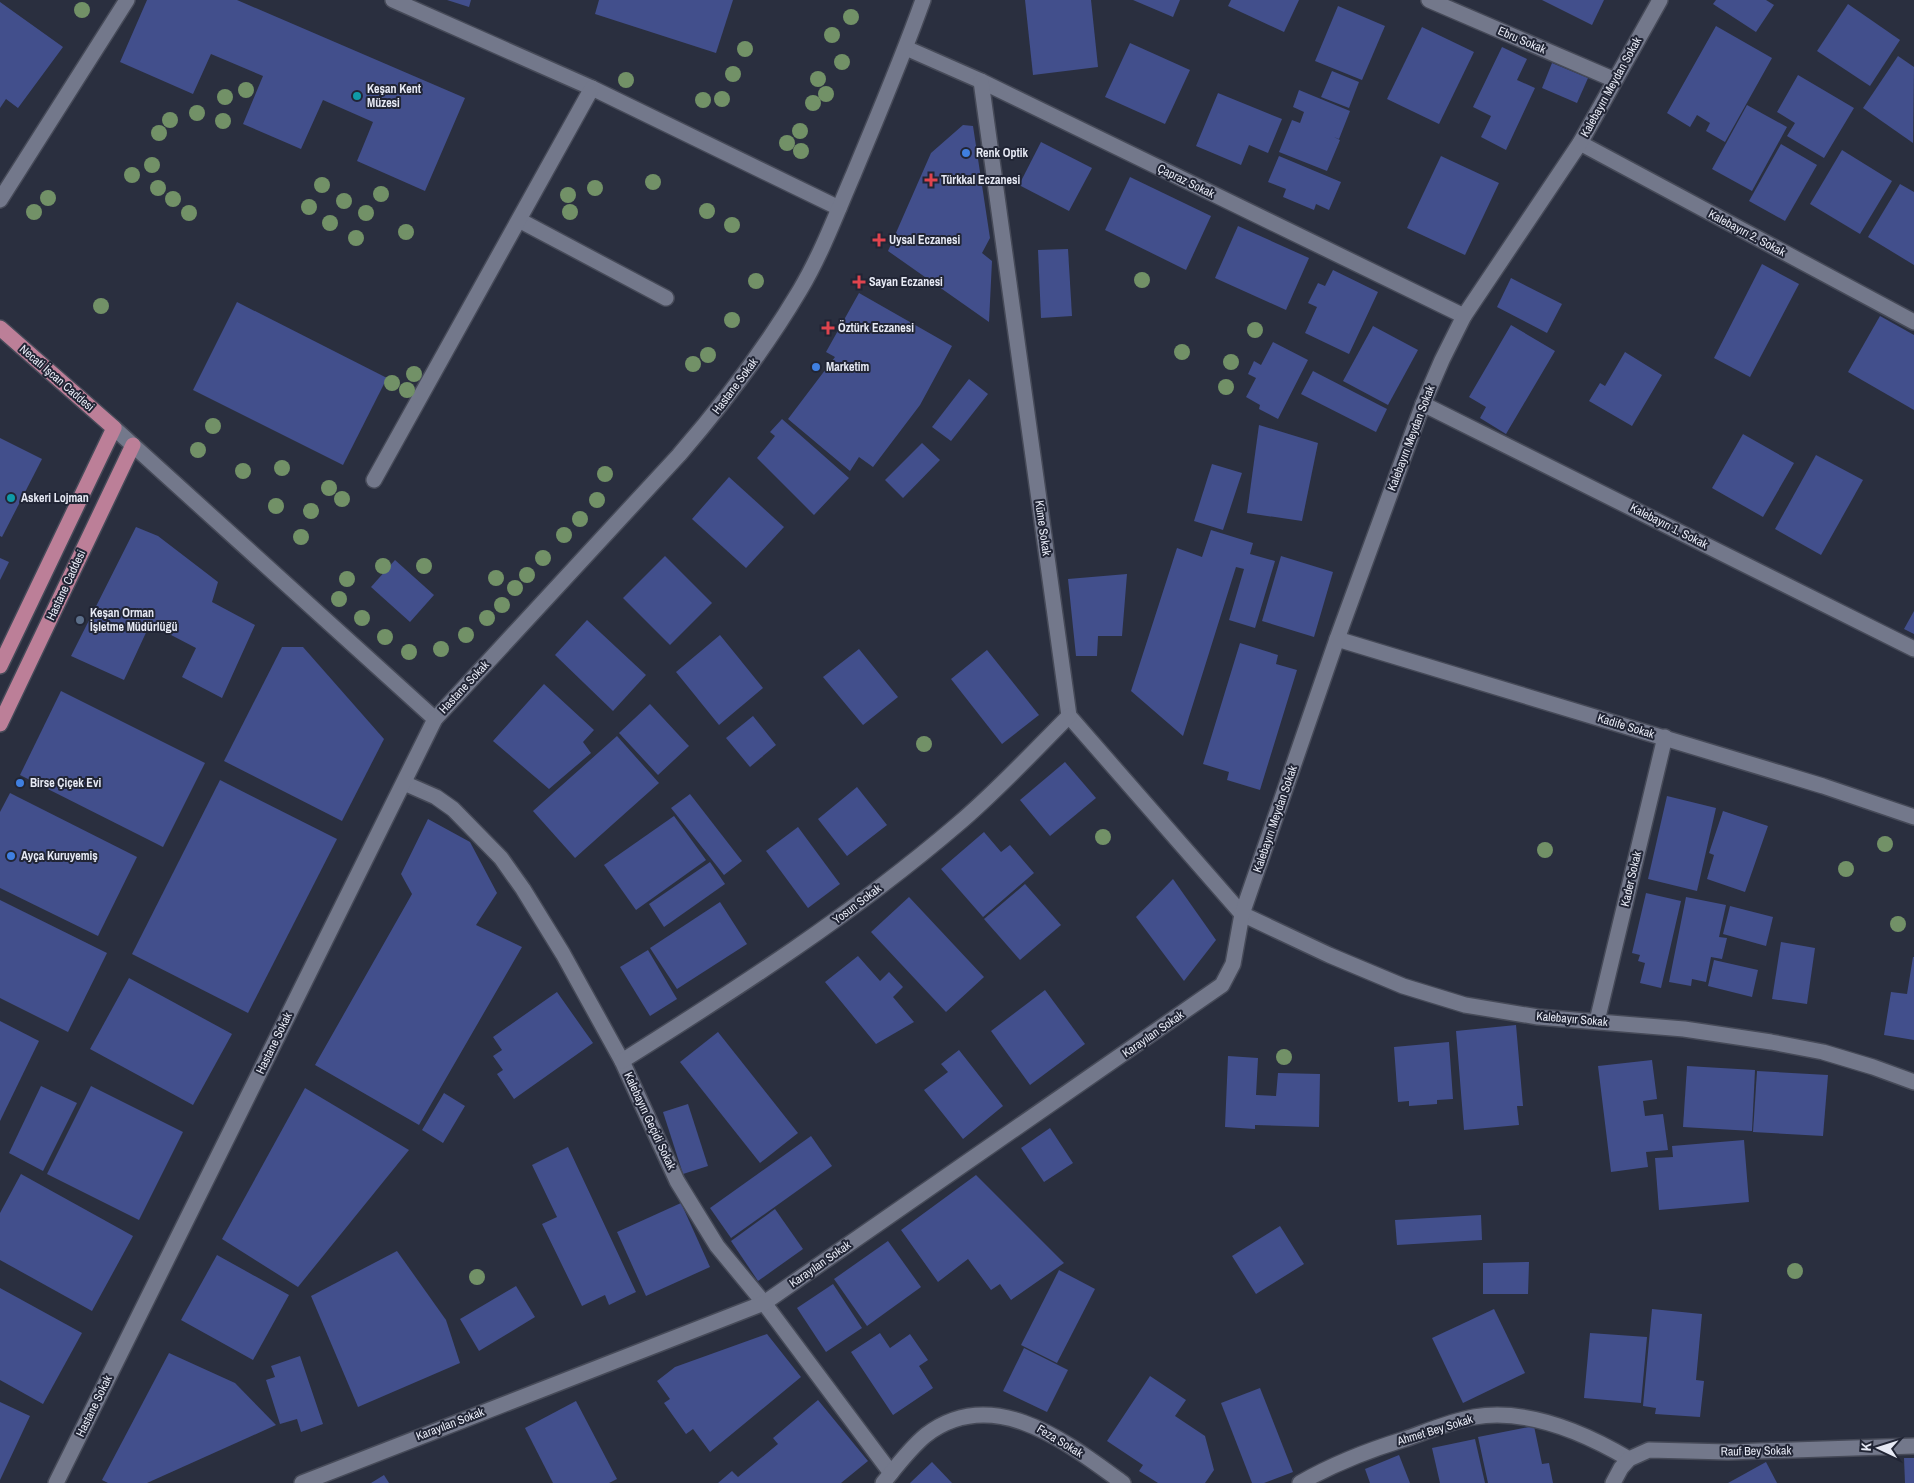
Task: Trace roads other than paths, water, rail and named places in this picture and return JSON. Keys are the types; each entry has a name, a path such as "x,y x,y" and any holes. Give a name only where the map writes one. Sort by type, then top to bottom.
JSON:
{"main road":[{"name":"Necati İşcan Caddesi","path":"0,328 114,428"},
{"name":"Hastane Caddesi","path":"0,666 114,428"},
{"name":"Hastane Caddesi","path":"0,724 133,445"}],"street":[{"path":"0,200 127,0"},
{"path":"393,0 592,88 839,208"},
{"name":"Hastane Sokak","path":"56,1483 435,719 704,426 758,354 801,289 821,250 906,48 923,0"},
{"name":"Ebru Sokak","path":"1429,0 1615,80"},
{"name":"Kalebayırı Meydan Sokak","path":"1242,914 1338,639 1423,404 1442,360 1464,316 1580,143 1660,0"},
{"name":"Çapraz Sokak","path":"906,48 981,80 1464,316"},
{"name":"Küme Sokak","path":"981,80 1069,716"},
{"path":"374,480 592,88"},
{"name":"Kalebayırı 2. Sokak","path":"1580,143 1914,322"},
{"path":"518,220 666,298"},
{"name":"Kalebayırı 1. Sokak","path":"1423,404 1914,649"},
{"path":"114,428 435,719"},
{"name":"Kadife Sokak","path":"1338,639 1823,786 1914,816"},
{"path":"1069,716 1242,914"},
{"name":"Yosun Sokak","path":"622,1061 739,988 847,913 959,823 1069,716"},
{"name":"Kader Sokak","path":"1597,1021 1665,738"},
{"name":"Kalebayırı Geçidi Sokak","path":"404,783 436,797 453,809 501,858 563,954 622,1061 677,1181 717,1246 764,1303 887,1478"},
{"name":"Kalebayır Sokak","path":"1242,914 1329,955 1393,982 1465,1005 1538,1017 1684,1029 1771,1042 1848,1059 1914,1082"},
{"name":"Karayılan Sokak","path":"302,1483 764,1303 1217,989 1222,984 1233,964 1242,914"},
{"name":"Ahmet Bey Sokak","path":"1300,1483 1316,1473 1385,1445 1455,1422 1493,1415 1545,1423 1575,1432 1601,1442 1630,1459"},
{"name":"Feza Sokak","path":"887,1478 919,1441 935,1429 964,1418 992,1416 1021,1421 1046,1431 1123,1483"},
{"name":"Rauf Bey Sokak","path":"1630,1459 1650,1450 1728,1452 1914,1446"},
{"path":"1613,1483 1621,1468 1630,1459"}],"place":[{"name":"Keşan Kent Müzesi","path":"357,96"},
{"name":"Renk Optik","path":"966,153"},
{"name":"Türkkal Eczanesi","path":"931,180"},
{"name":"Uysal Eczanesi","path":"879,240"},
{"name":"Sayan Eczanesi","path":"859,282"},
{"name":"Öztürk Eczanesi","path":"828,328"},
{"name":"Marketim","path":"816,367"},
{"name":"Askeri Lojman","path":"11,498"},
{"name":"Keşan Orman İşletme Müdürlüğü","path":"80,620"},
{"name":"Birse Çiçek Evi","path":"20,783"},
{"name":"Ayça Kuruyemiş","path":"11,856"}]}
